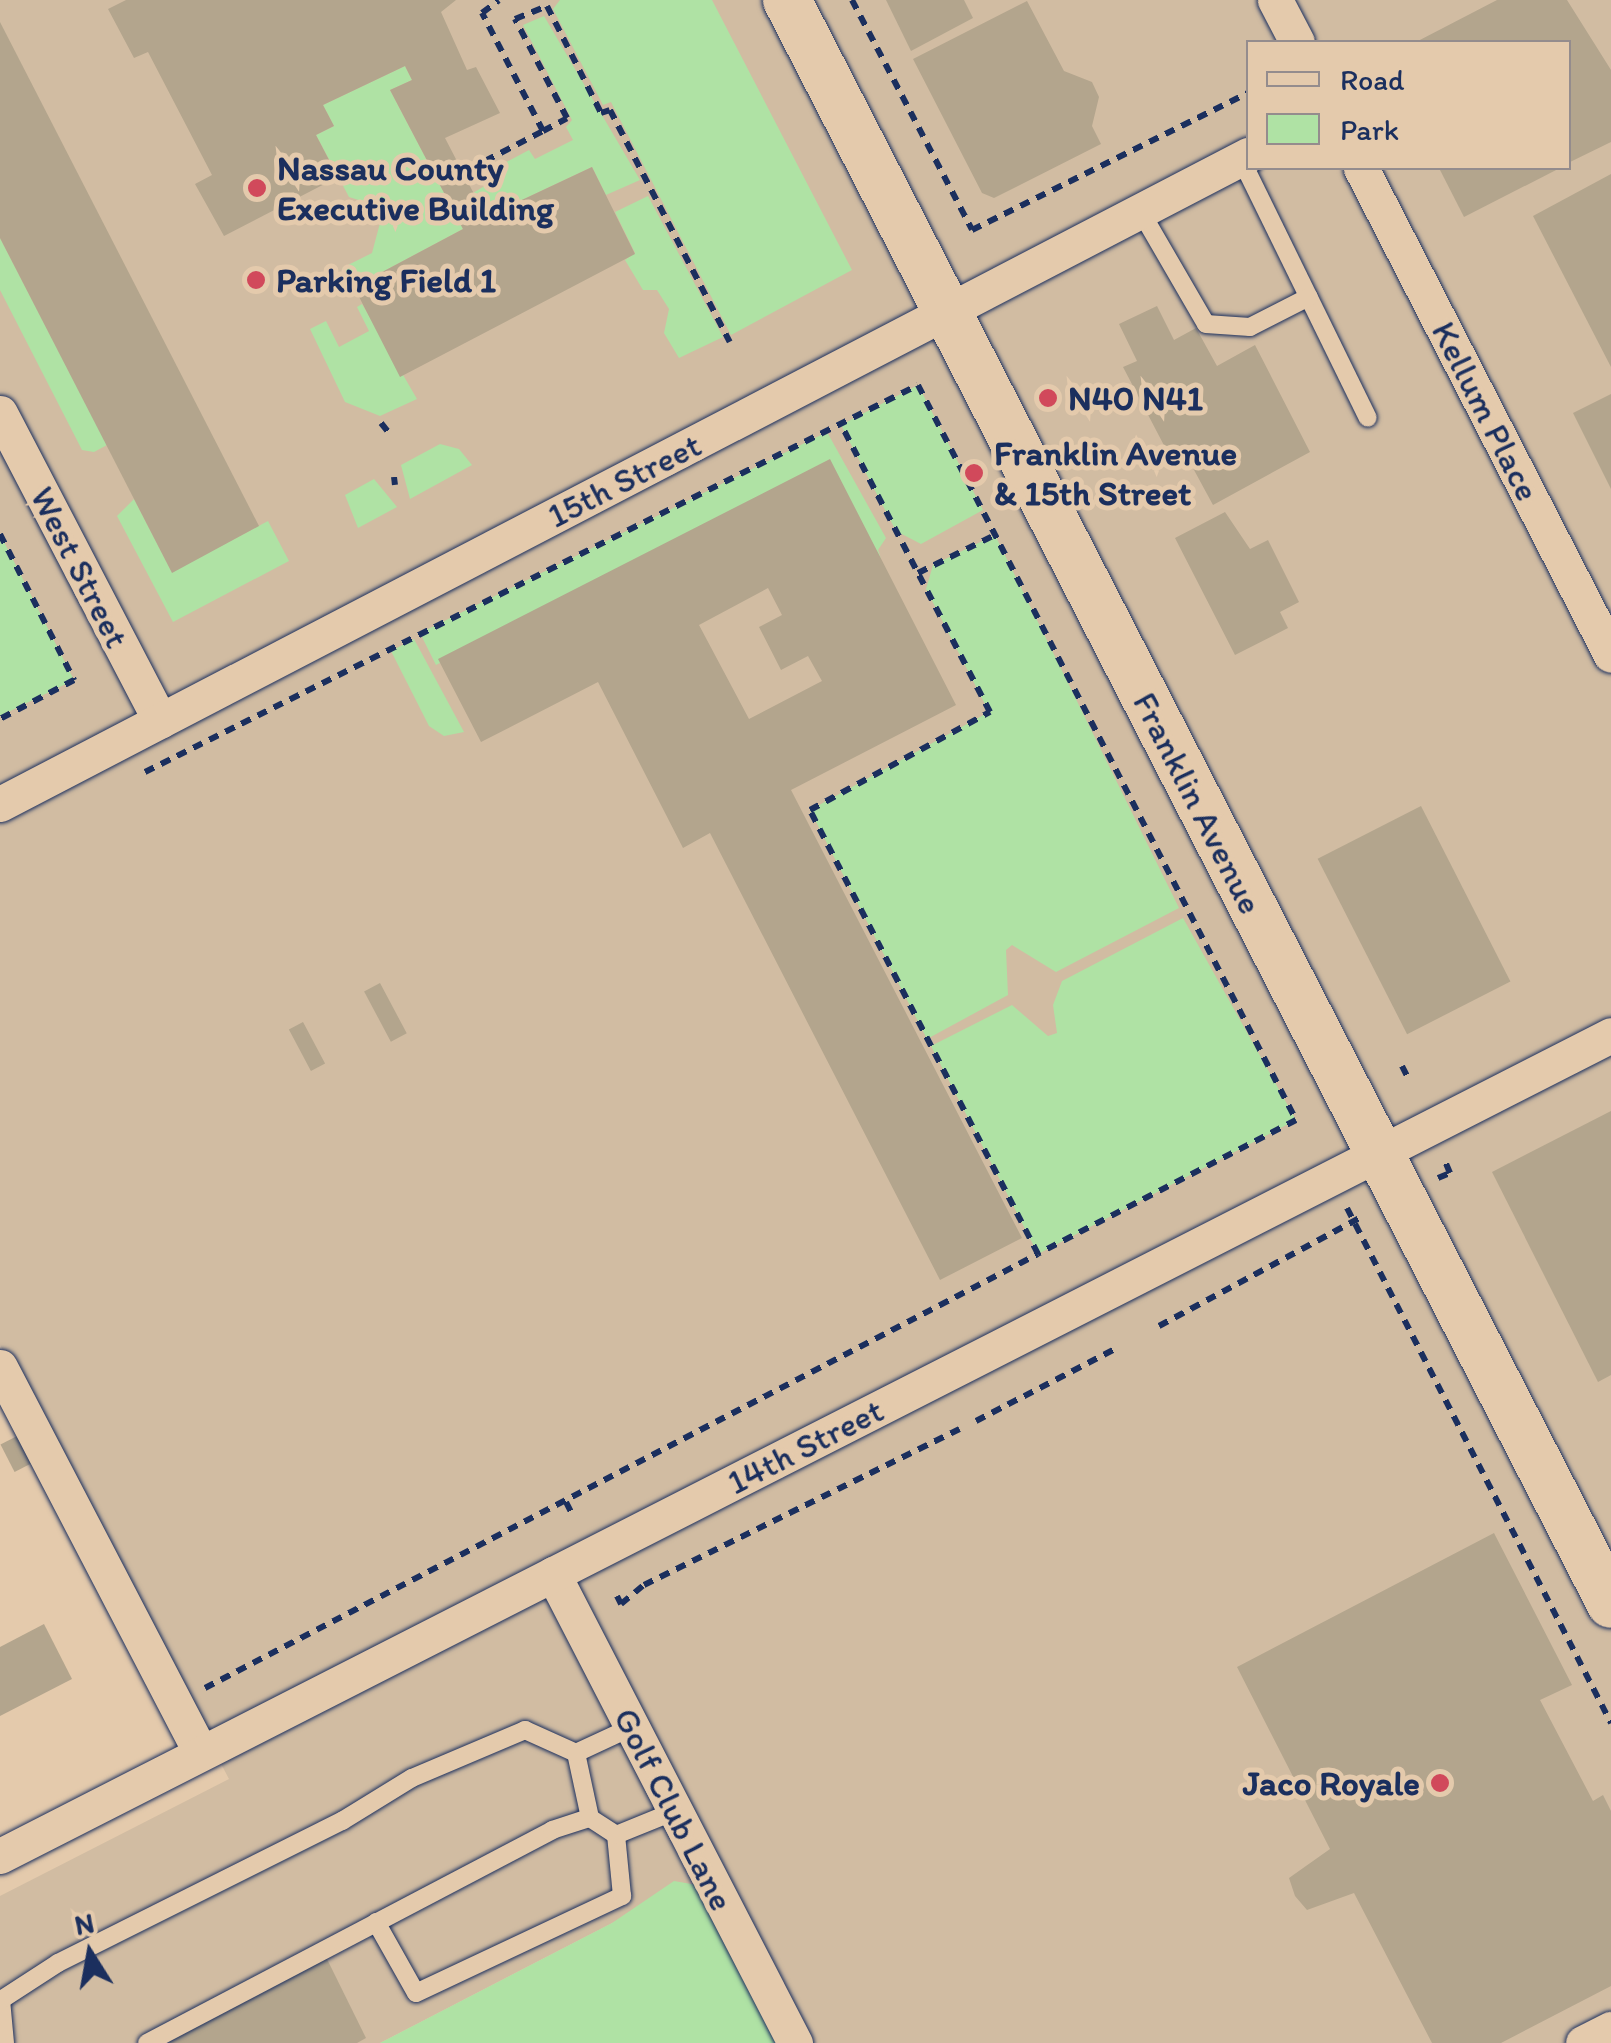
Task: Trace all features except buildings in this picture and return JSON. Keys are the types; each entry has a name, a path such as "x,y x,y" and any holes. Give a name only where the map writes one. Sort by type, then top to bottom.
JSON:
{"main road":[{"name":"Franklin Avenue","path":"787,0 1611,1604"}],"street":[{"path":"1275,0 1296,40"},
{"name":"15th Street","path":"0,804 1245,157"},
{"name":"Kellum Place","path":"1362,170 1611,655"},
{"name":"West Street","path":"0,413 160,721"},
{"name":"14th Street","path":"0,1856 1611,1036"},
{"path":"0,1366 201,1753"},
{"name":"Golf Club Lane","path":"553,1574 795,2043"},
{"path":"1583,2043 1611,2028"}],"lane":[{"path":"1251,170 1368,418"},
{"path":"1141,212 1206,324 1250,327 1309,297"},
{"path":"5,2043 1,2000 29,1981 342,1821 412,1778 526,1730 576,1753 632,1727"},
{"path":"576,1753 590,1818 616,1835"},
{"path":"616,1835 675,1811"},
{"path":"147,2043 552,1830 590,1818"},
{"path":"376,1922 416,1993 622,1896 616,1835"}],"path":[{"path":"498,0 482,14 543,131"},
{"path":"852,0 972,230 1246,94"},
{"path":"485,160 567,118 515,19 546,6 601,114 610,110 730,342"},
{"path":"142,774 918,384 1302,1130"},
{"path":"381,423 390,434"},
{"path":"841,425 990,712 810,810 1038,1254"},
{"path":"0,534 74,680 0,719"},
{"path":"918,573 995,535"},
{"path":"1402,1066 1408,1078"},
{"path":"176,1704 1296,1120"},
{"path":"1437,1179 1450,1173 1444,1159"},
{"path":"1347,1208 1611,1722"},
{"path":"1159,1326 1363,1216"},
{"path":"976,1422 1115,1349"},
{"path":"617,1596 622,1604 644,1585 960,1429"},
{"path":"566,1502 571,1512"}],"shaded area":[{"path":"0,0 1611,0 1611,2043 759,2043 680,1888 380,2043 0,2043 0,1896 229,1779 0,1345"}],"green space":[{"path":"560,0 712,0 852,270 731,335 611,102 603,105 553,9"},
{"path":"544,16 640,180 606,195 592,167 486,217 473,193 501,176 497,167 529,150 535,159 573,140 566,127 572,120 523,25"},
{"path":"405,66 412,80 390,90 463,229 354,287 342,268 372,253 380,223 368,203 349,197 316,135 334,126 323,105"},
{"path":"648,196 723,337 679,358 664,333 669,309 657,290 643,290 625,260 635,253 615,212"},
{"path":"0,238 107,445 94,452 82,450 0,290"},
{"path":"362,304 417,399 380,416 345,402 310,329 326,321 339,347 369,331 357,307"},
{"path":"918,385 983,510 921,544 896,531 841,425"},
{"path":"827,432 886,538 878,550 881,559 829,460 436,665 420,633"},
{"path":"440,444 459,449 472,465 410,499 401,465"},
{"path":"374,479 397,507 358,528 345,495"},
{"path":"134,499 172,572 268,521 289,561 173,622 117,516"},
{"path":"0,534 74,680 0,716"},
{"path":"995,535 1179,908 1056,972 1012,945 1006,950 1008,995 927,1039 810,810 989,712 926,589 933,565"},
{"path":"414,639 464,732 444,736 429,726 391,651"},
{"path":"1183,918 1296,1120 1038,1254 931,1046 1012,1005 1048,1036 1057,1033 1053,1005 1062,981"},
{"path":"674,1881 697,1885 777,2043 380,2043 612,1923"}],"place":[{"name":"Nassau County Executive Building","path":"257,188"},
{"name":"Parking Field 1","path":"256,280"},
{"name":"N40 N41","path":"1048,398"},
{"name":"Franklin Avenue & 15th Street","path":"974,473"},
{"name":"Jaco Royale","path":"1440,1783"}]}
